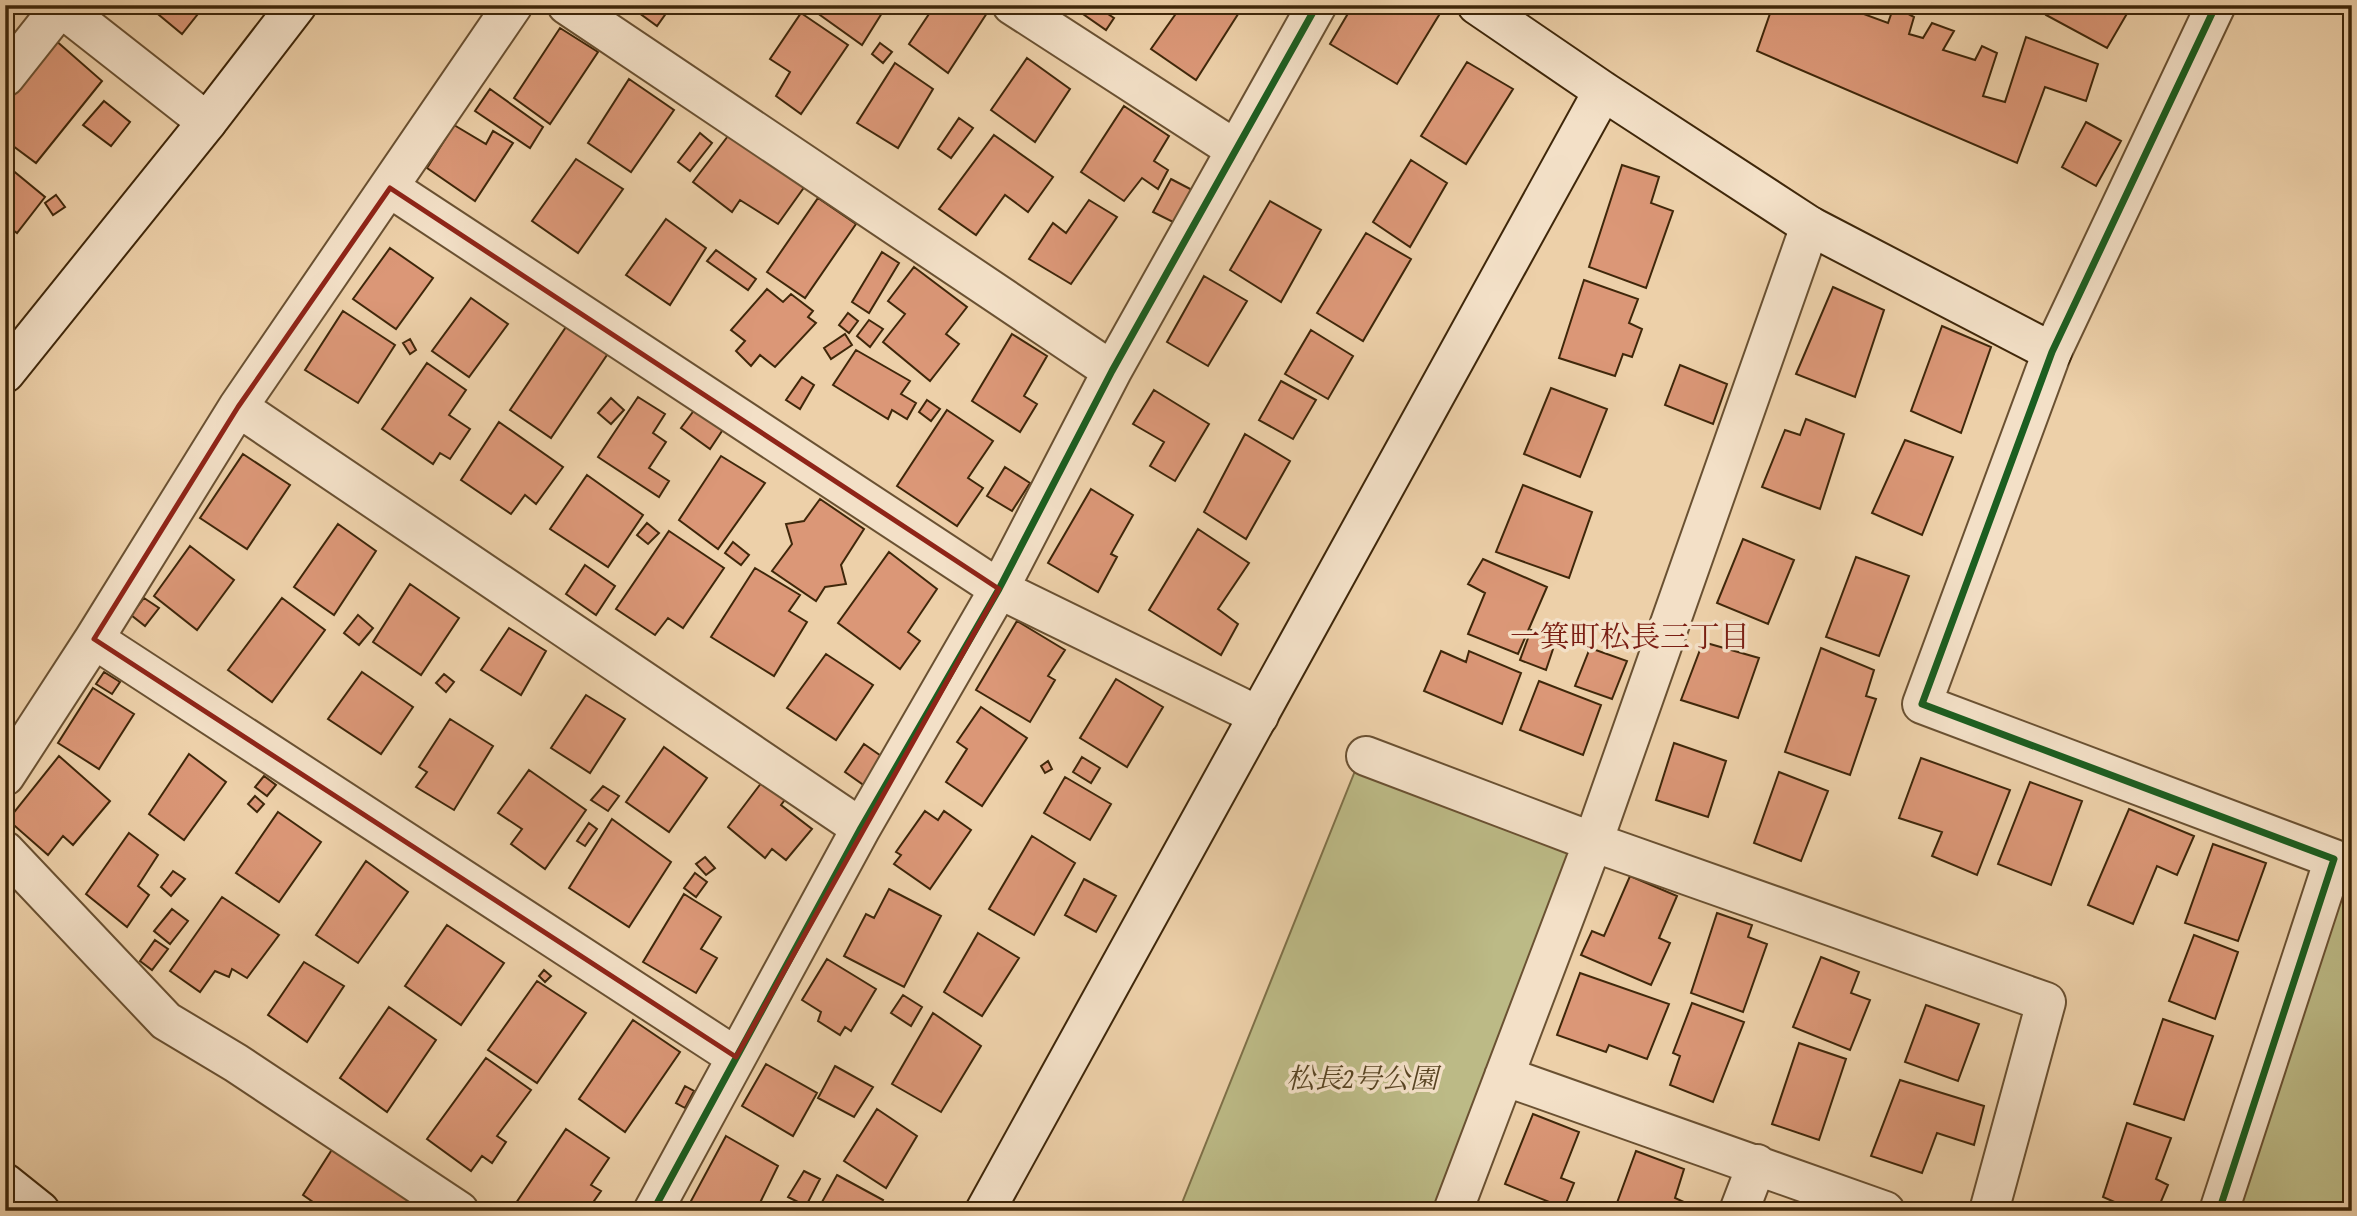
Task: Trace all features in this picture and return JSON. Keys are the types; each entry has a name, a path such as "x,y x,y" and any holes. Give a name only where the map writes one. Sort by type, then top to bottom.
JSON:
{"street":[{"path":"5,373 207,122 297,5"},
{"path":"5,776 94,639 237,407 390,188 513,5"},
{"path":"567,5 1112,370"},
{"path":"1012,5 1236,150"},
{"path":"653,1211 861,828 999,589 1112,370 1317,5"},
{"path":"1477,5 1810,226 2052,352"},
{"path":"2216,5 2052,352 1922,704 2334,859 2219,1211"},
{"path":"5,77 60,6 207,122"},
{"path":"985,1211 1603,91"},
{"path":"390,188 999,589 1259,716"},
{"path":"1453,1211 1593,842 1810,226"},
{"path":"237,407 861,828"},
{"path":"94,639 736,1057"},
{"path":"1365,756 1593,842 2046,1002 1989,1211"},
{"path":"5,851 166,1021 236,1063 459,1211"},
{"path":"1504,1076 1885,1211"},
{"path":"1739,1211 1757,1164"},
{"path":"5,1183 40,1211"}],"highlighted area":[{"path":"390,188 999,589 736,1057 94,639 238,407"}],"green space":[{"name":"松長2号公園","path":"1357,766 1577,848 1441,1211 1187,1211 1180,1208"},
{"path":"2352,863 2352,1211 2239,1211"}],"building":[{"path":"147,5 205,5 182,34"},
{"path":"639,5 672,5 657,26 635,10"},
{"path":"816,5 887,5 862,45 813,10"},
{"path":"935,5 976,5 987,13 948,73 909,44"},
{"path":"1070,5 1110,5 1105,12 1114,18 1106,30"},
{"path":"1182,5 1231,5 1240,11 1196,80 1151,49"},
{"path":"1353,5 1422,5 1439,15 1397,84 1330,44"},
{"path":"1773,5 1860,5 1858,12 1888,23 1894,6 1914,17 1909,34 1923,38 1932,23 1954,31 1943,50 1975,60 1982,46 1997,53 1983,96 2005,102 2026,37 2098,64 2086,101 2045,87 2017,163 1757,51"},
{"path":"2050,5 2132,5 2107,48 2046,15"},
{"path":"801,13 848,45 801,114 776,96 790,72 770,59"},
{"path":"560,28 598,52 550,124 514,98"},
{"path":"54,39 102,81 36,163 5,140 5,102"},
{"path":"880,43 892,52 883,63 872,54"},
{"path":"1027,58 1070,89 1035,142 991,110"},
{"path":"1467,62 1513,89 1466,164 1421,136"},
{"path":"895,63 933,89 898,148 857,123"},
{"path":"629,79 674,110 631,172 588,143"},
{"path":"490,89 543,127 530,148 475,111"},
{"path":"104,101 130,122 111,146 83,125"},
{"path":"1124,106 1169,136 1154,161 1168,170 1158,189 1142,178 1124,201 1081,172"},
{"path":"959,118 973,128 951,158 938,149"},
{"path":"2086,122 2121,141 2096,186 2062,167"},
{"path":"454,125 486,144 493,131 513,143 475,201 427,168"},
{"path":"700,133 712,143 690,171 678,162"},
{"path":"994,135 1053,177 1028,212 1005,195 976,235 939,209"},
{"path":"728,136 805,186 778,224 740,200 732,212 693,182"},
{"path":"576,159 623,189 578,253 532,221"},
{"path":"1411,160 1447,183 1410,247 1373,222"},
{"path":"5,164 45,197 17,233 5,224"},
{"path":"1622,165 1659,177 1651,203 1673,211 1646,288 1589,267"},
{"path":"1171,179 1196,192 1179,225 1153,212"},
{"path":"56,195 65,207 53,215 45,203"},
{"path":"818,198 856,224 805,298 767,272"},
{"path":"1089,200 1117,217 1071,284 1029,259 1053,223 1066,233"},
{"path":"1270,201 1321,230 1281,302 1230,270"},
{"path":"666,219 706,248 670,305 626,275"},
{"path":"1366,233 1411,259 1363,341 1317,313"},
{"path":"390,248 433,278 396,329 353,299"},
{"path":"716,250 756,279 748,290 707,261"},
{"path":"882,252 899,263 869,313 852,302"},
{"path":"914,267 967,307 946,334 959,344 930,381 883,342 905,314 888,301"},
{"path":"1204,276 1247,301 1208,366 1167,342"},
{"path":"1584,280 1638,299 1629,323 1642,329 1632,357 1623,354 1615,376 1559,358"},
{"path":"1833,287 1884,310 1855,397 1796,374"},
{"path":"767,289 783,302 791,294 813,311 808,317 816,323 775,367 760,355 751,366 736,351 745,341 731,330"},
{"path":"471,298 508,324 469,377 432,351"},
{"path":"343,311 395,345 358,403 305,370"},
{"path":"848,313 858,321 849,333 839,325"},
{"path":"869,320 883,329 870,347 857,336"},
{"path":"568,324 609,352 551,438 510,410"},
{"path":"1942,326 1991,347 1961,433 1911,411"},
{"path":"1311,330 1353,356 1328,399 1285,374"},
{"path":"845,334 852,345 831,359 824,348"},
{"path":"1012,334 1047,356 1024,396 1037,404 1020,432 972,401"},
{"path":"410,339 416,350 410,354 403,343"},
{"path":"856,350 910,381 901,394 916,403 907,419 892,410 888,419 833,385"},
{"path":"427,363 466,390 449,415 470,429 450,459 440,453 433,464 382,429"},
{"path":"1680,365 1727,384 1713,424 1665,405"},
{"path":"802,377 814,385 800,409 786,400"},
{"path":"1281,381 1316,400 1293,439 1259,420"},
{"path":"1551,388 1607,409 1580,477 1524,454"},
{"path":"1154,390 1209,424 1175,481 1150,466 1164,442 1133,424"},
{"path":"638,397 665,414 653,433 666,442 649,468 669,481 659,497 598,457"},
{"path":"611,398 624,410 611,424 598,413"},
{"path":"927,400 940,409 931,421 919,412"},
{"path":"695,409 724,428 710,449 681,428"},
{"path":"947,410 993,441 968,478 983,488 957,526 897,486"},
{"path":"1806,419 1844,434 1820,509 1762,487 1785,430 1800,435"},
{"path":"499,422 563,467 536,504 525,495 511,514 461,480"},
{"path":"1245,434 1290,461 1246,539 1204,512"},
{"path":"1905,440 1953,457 1922,535 1872,513"},
{"path":"243,454 290,485 247,549 200,518"},
{"path":"721,456 765,483 718,549 679,520"},
{"path":"1005,467 1030,483 1012,511 987,496"},
{"path":"587,475 643,515 608,567 550,529"},
{"path":"1523,485 1592,512 1569,578 1496,552"},
{"path":"1091,489 1133,515 1111,554 1117,557 1098,592 1048,563"},
{"path":"820,499 864,529 841,565 846,584 825,587 816,601 772,571 792,544 786,524 804,521"},
{"path":"647,523 659,533 648,544 637,535"},
{"path":"338,524 376,551 334,615 294,587"},
{"path":"1198,529 1249,563 1218,609 1238,624 1221,655 1149,610"},
{"path":"669,531 724,568 683,628 668,618 655,635 616,609"},
{"path":"1743,539 1794,560 1768,624 1717,603"},
{"path":"733,542 749,555 741,565 725,553"},
{"path":"190,546 234,580 197,630 154,596"},
{"path":"889,552 937,589 908,632 920,641 900,669 838,623"},
{"path":"1856,557 1909,576 1879,656 1826,637"},
{"path":"1483,559 1547,587 1518,654 1468,634 1485,593 1468,584"},
{"path":"585,565 615,586 596,615 566,594"},
{"path":"755,568 800,595 789,611 807,622 774,676 711,637"},
{"path":"410,584 459,618 421,675 373,642"},
{"path":"144,598 159,608 145,626 131,615"},
{"path":"282,598 325,630 272,702 228,670"},
{"path":"358,615 373,628 359,645 344,633"},
{"path":"1017,621 1065,650 1048,676 1055,680 1030,722 976,690"},
{"path":"509,628 546,651 521,695 481,670"},
{"path":"1531,630 1556,640 1546,670 1520,660"},
{"path":"1703,642 1759,658 1738,718 1681,700"},
{"path":"1590,648 1627,661 1612,699 1575,686"},
{"path":"1821,648 1874,670 1866,696 1876,699 1850,775 1785,752"},
{"path":"1441,651 1466,662 1469,651 1521,673 1502,724 1424,691"},
{"path":"826,654 873,685 836,740 787,708"},
{"path":"104,672 120,682 112,694 96,684"},
{"path":"362,672 413,707 381,754 328,719"},
{"path":"444,674 454,682 446,692 436,683"},
{"path":"1116,679 1163,707 1127,767 1080,738"},
{"path":"1539,681 1601,705 1583,755 1520,730"},
{"path":"93,688 134,714 99,769 58,743"},
{"path":"586,695 625,719 590,773 551,748"},
{"path":"981,707 1027,738 982,806 946,782 967,749 957,742"},
{"path":"450,719 493,746 454,810 416,787 427,772 419,767"},
{"path":"1674,743 1726,761 1708,817 1656,800"},
{"path":"864,744 884,758 865,786 845,772"},
{"path":"664,747 707,778 669,832 626,802"},
{"path":"189,754 226,782 184,840 149,814"},
{"path":"59,756 110,801 73,845 63,836 48,855 8,820"},
{"path":"1082,757 1100,768 1091,783 1073,772"},
{"path":"1921,758 2010,790 1977,875 1932,856 1942,832 1899,818"},
{"path":"1048,761 1052,769 1045,773 1041,766"},
{"path":"529,770 586,810 545,869 511,844 522,829 498,813"},
{"path":"1779,772 1828,791 1801,861 1754,843"},
{"path":"264,776 276,785 267,796 255,787"},
{"path":"1065,777 1111,804 1090,840 1044,813"},
{"path":"762,782 787,797 781,805 812,829 786,860 772,849 765,858 728,827"},
{"path":"2030,782 2082,801 2051,885 1998,864"},
{"path":"603,786 619,796 608,811 591,800"},
{"path":"255,796 264,804 257,812 248,804"},
{"path":"2129,809 2194,836 2177,875 2157,866 2133,924 2088,905"},
{"path":"925,811 938,820 944,811 971,830 930,889 894,864 901,855 896,852"},
{"path":"278,812 321,842 279,902 236,873"},
{"path":"612,819 671,862 629,927 569,888"},
{"path":"589,823 597,829 585,846 577,841"},
{"path":"129,833 158,855 138,886 149,895 127,927 86,894"},
{"path":"1032,836 1075,863 1034,935 989,909"},
{"path":"2213,844 2266,863 2238,941 2185,923"},
{"path":"705,857 715,868 706,875 696,864"},
{"path":"366,861 408,892 358,963 316,935"},
{"path":"173,871 185,879 171,896 161,887"},
{"path":"695,873 707,882 696,897 684,888"},
{"path":"1630,876 1677,896 1659,938 1670,943 1651,985 1581,955 1592,931 1604,936"},
{"path":"1084,879 1116,896 1096,932 1065,915"},
{"path":"889,889 941,916 904,987 844,956 866,914 874,918"},
{"path":"684,894 721,917 701,949 717,958 696,993 643,962"},
{"path":"222,897 279,935 247,978 232,969 229,977 215,971 200,992 170,971"},
{"path":"172,909 188,921 170,944 154,931"},
{"path":"1717,913 1752,925 1748,937 1767,944 1743,1012 1691,993"},
{"path":"447,925 504,963 461,1025 405,986"},
{"path":"978,933 1019,958 982,1016 944,992"},
{"path":"2194,935 2238,952 2215,1019 2169,1001"},
{"path":"155,940 168,949 152,970 140,961"},
{"path":"1821,957 1859,972 1851,993 1870,1000 1850,1050 1793,1027"},
{"path":"827,959 876,989 851,1031 845,1027 840,1035 818,1021 821,1012 802,1000"},
{"path":"304,962 344,986 307,1042 268,1015"},
{"path":"544,970 551,976 545,982 539,976"},
{"path":"1580,973 1669,1004 1647,1059 1609,1045 1606,1052 1557,1035"},
{"path":"537,981 586,1013 537,1083 488,1050"},
{"path":"903,995 922,1007 911,1026 891,1013"},
{"path":"1692,1003 1744,1022 1713,1102 1670,1085 1680,1056 1673,1053"},
{"path":"1926,1005 1979,1024 1958,1081 1905,1062"},
{"path":"389,1007 436,1040 387,1112 340,1078"},
{"path":"933,1013 981,1046 941,1112 892,1084"},
{"path":"2163,1019 2213,1036 2184,1120 2134,1104"},
{"path":"633,1020 680,1052 625,1132 579,1099"},
{"path":"1799,1043 1846,1059 1819,1140 1772,1124"},
{"path":"486,1058 531,1090 497,1136 506,1142 492,1163 482,1156 471,1171 427,1139"},
{"path":"766,1064 817,1093 793,1136 742,1106"},
{"path":"835,1066 873,1087 854,1117 818,1098"},
{"path":"1900,1080 1984,1106 1974,1145 1937,1133 1922,1173 1871,1156"},
{"path":"685,1086 694,1091 685,1108 676,1103"},
{"path":"877,1109 917,1136 886,1188 844,1161"},
{"path":"1533,1114 1579,1132 1561,1178 1574,1183 1564,1208 1505,1184"},
{"path":"2127,1123 2171,1138 2156,1179 2168,1185 2157,1211 2135,1211 2103,1197"},
{"path":"566,1129 609,1158 591,1185 601,1191 587,1211 528,1211 516,1203"},
{"path":"726,1136 778,1166 756,1211 709,1211 691,1201"},
{"path":"333,1148 423,1211 326,1211 303,1195"},
{"path":"1636,1151 1684,1169 1675,1198 1697,1208 1695,1211 1614,1211"},
{"path":"804,1171 820,1179 806,1206 788,1197"},
{"path":"837,1175 883,1200 877,1211 817,1211"},
{"path":"1773,1204 1794,1211 1771,1211"}],"cycle path":[{"path":"653,1211 861,828 999,589 1112,371 1317,5"},
{"path":"2216,5 2052,352 1922,704 2334,859 2219,1211"}],"district":[{"name":"一箕町松長三丁目","path":"1630,637"}]}
